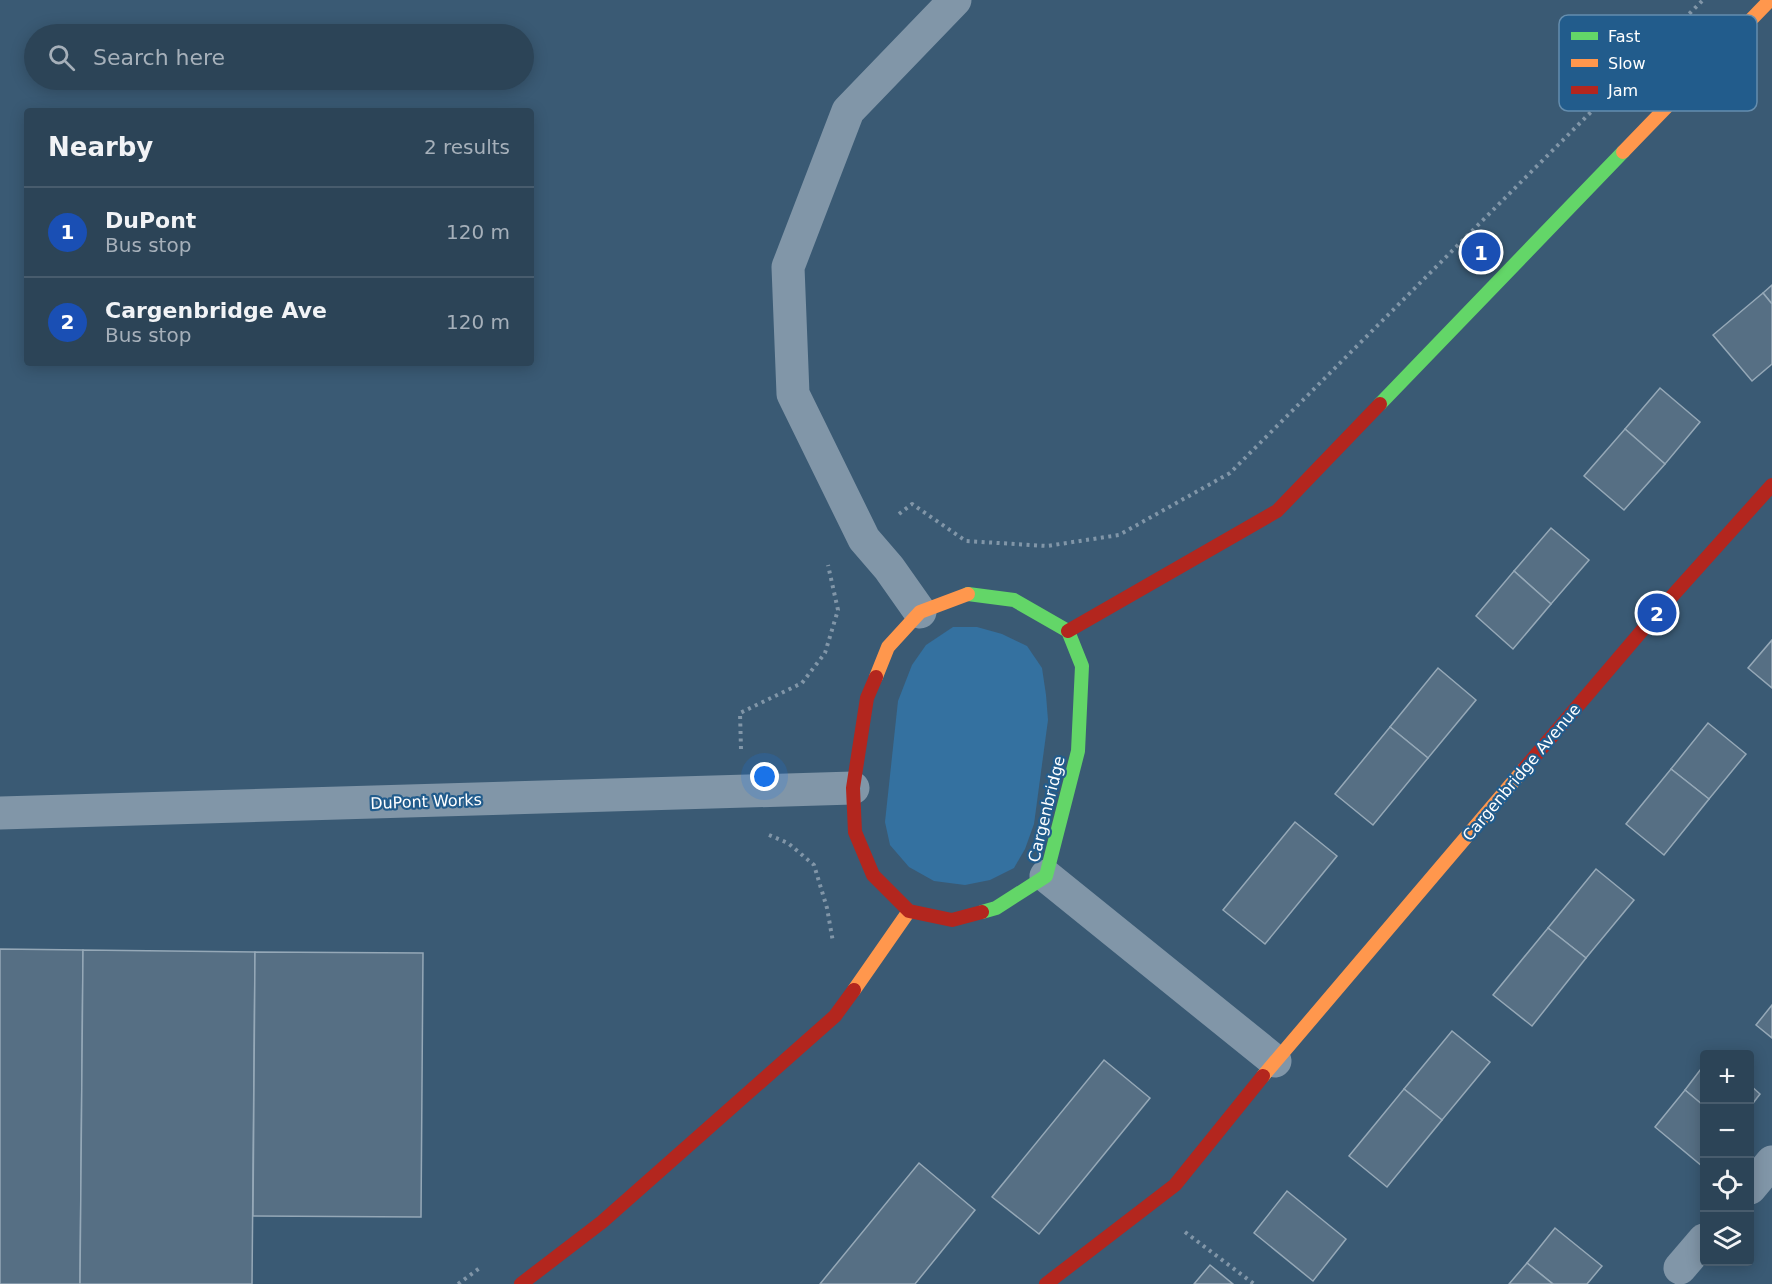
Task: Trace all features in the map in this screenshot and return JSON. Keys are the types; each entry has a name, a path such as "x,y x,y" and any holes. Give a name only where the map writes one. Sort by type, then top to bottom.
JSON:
{"main road":[{"path":"1756,15 1770,0"},
{"path":"521,1284 602,1222 836,1016 909,911 873,875 855,832 853,788 867,698 888,647 920,612 968,594 1003,598 1014,600 1068,631 1277,511 1663,111"},
{"name":"Cargenbridge Avenue","path":"1046,1284 1175,1185 1275,1061 1657,613 1772,485"},
{"name":"Cargenbridge","path":"909,911 952,920 996,908 1046,876 1078,751 1082,666 1068,631"}],"street":[{"path":"920,612 889,568 864,539 793,394 788,267 848,111 955,0"},
{"name":"DuPont Works","path":"0,813 853,788"},
{"path":"1046,876 1275,1061"},
{"path":"1754,1182 1772,1162"},
{"path":"1680,1268 1700,1245"}],"path":[{"path":"1149,1204 1254,1284"}],"shaded area":[{"path":"953,627 977,627 1002,634 1027,646 1042,668 1048,720 1034,824 1025,849 1014,868 990,880 965,885 934,881 909,867 890,845 885,822 898,701 912,665 926,645"}],"building":[{"path":"1772,285 1772,304 1763,293"},
{"path":"1763,293 1772,304 1772,364 1752,381 1713,335"},
{"path":"1660,388 1700,422 1665,464 1625,429"},
{"path":"1625,429 1665,464 1624,510 1584,476"},
{"path":"1551,528 1589,560 1551,604 1514,571"},
{"path":"1514,571 1551,604 1513,649 1476,616"},
{"path":"1772,640 1772,688 1748,668"},
{"path":"1438,668 1476,700 1428,758 1390,727"},
{"path":"1708,723 1746,754 1709,799 1671,769"},
{"path":"1390,727 1428,758 1373,825 1335,794"},
{"path":"1671,769 1709,799 1664,855 1626,824"},
{"path":"1295,822 1337,856 1265,944 1223,910"},
{"path":"1596,869 1634,900 1586,958 1548,928"},
{"path":"1548,928 1586,958 1532,1026 1493,995"},
{"path":"0,949 83,950 80,1284 0,1284"},
{"path":"83,950 255,952 252,1284 80,1284"},
{"path":"255,952 423,953 421,1217 253,1216"},
{"path":"1772,1005 1772,1038 1756,1025"},
{"path":"1452,1031 1490,1062 1442,1120 1404,1089"},
{"path":"1104,1060 1150,1098 1039,1234 992,1197"},
{"path":"1700,1070 1700,1103 1685,1090"},
{"path":"1404,1089 1442,1120 1387,1187 1349,1156"},
{"path":"1754,1089 1760,1094 1754,1102"},
{"path":"1685,1090 1700,1103 1700,1164 1655,1127"},
{"path":"919,1163 975,1210 915,1284 820,1284"},
{"path":"1287,1191 1346,1239 1313,1281 1254,1233"},
{"path":"1555,1228 1602,1266 1587,1284 1553,1284 1527,1263"},
{"path":"1527,1263 1553,1284 1509,1284"},
{"path":"1210,1265 1233,1284 1194,1284"}],"traffic: fast":[{"path":"1380,404 1623,152"},
{"path":"968,594 1014,600 1068,631 1082,666 1078,751 1046,876 996,908 982,912"}],"traffic: slow":[{"path":"1755,15 1770,0"},
{"path":"1623,152 1663,111"},
{"path":"876,677 888,647 920,612 968,594"},
{"path":"1263,1076 1524,769"},
{"path":"854,990 909,911"}],"traffic: jam":[{"path":"1068,631 1277,511 1380,404"},
{"path":"1524,769 1657,613 1772,485"},
{"path":"876,677 867,698 853,788 855,832 873,875 909,911 952,920 982,912"},
{"path":"521,1284 602,1222 835,1016 854,990"},
{"path":"1046,1284 1175,1185 1263,1076"}],"place":[{"name":"DuPont","path":"1481,252"},
{"name":"Cargenbridge Ave","path":"1657,613"}]}
